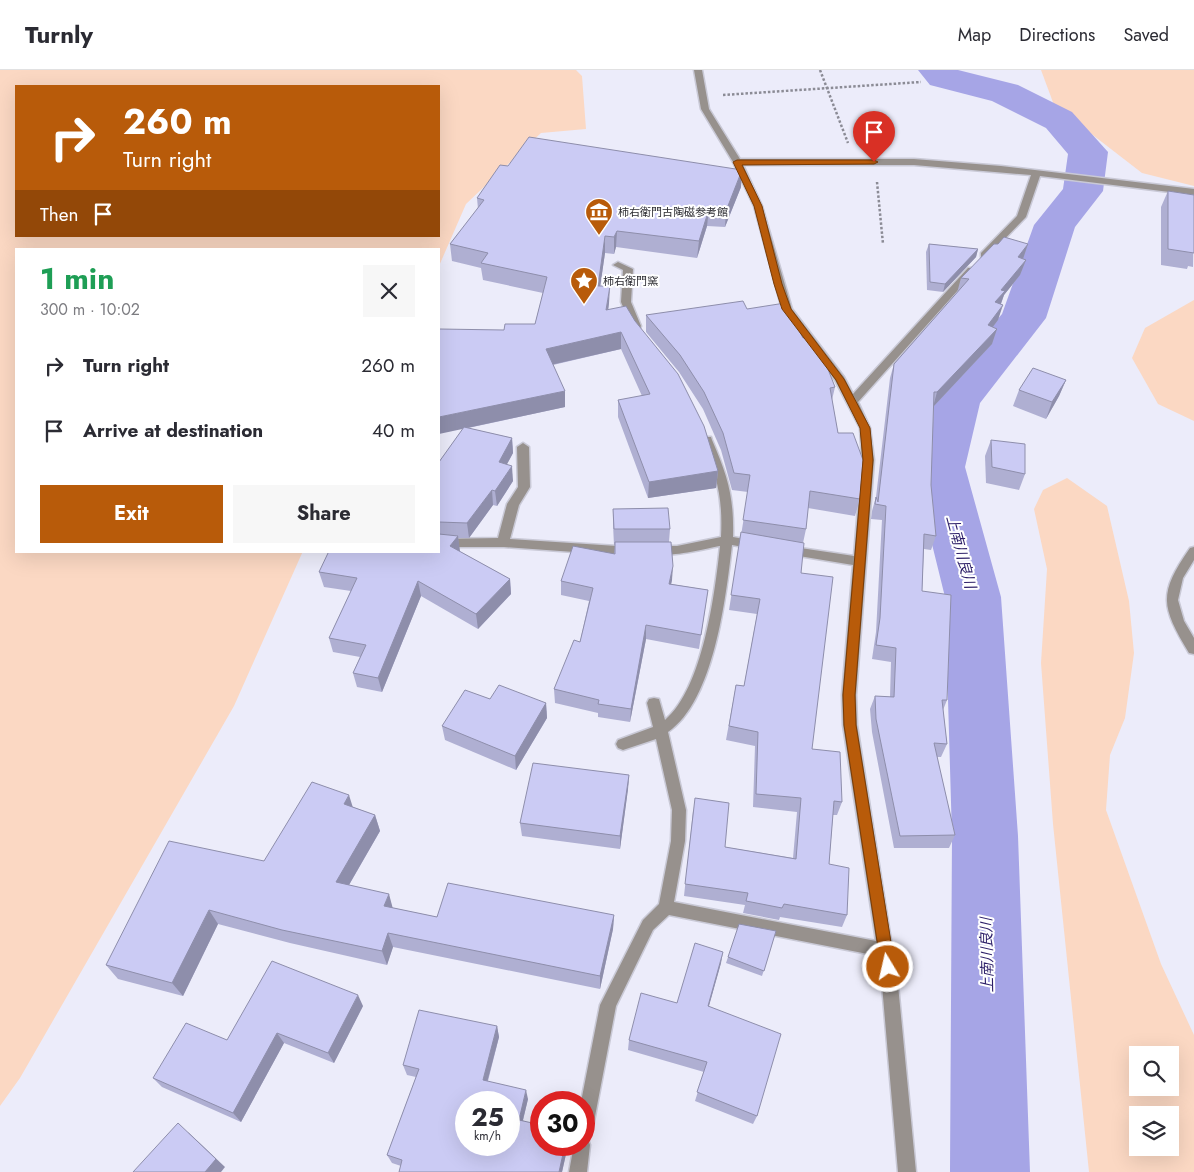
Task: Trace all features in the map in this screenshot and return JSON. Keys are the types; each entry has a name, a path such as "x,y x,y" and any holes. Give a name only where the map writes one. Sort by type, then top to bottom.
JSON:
{"street":[{"path":"698,70 705,109 737,162 758,206 778,284 787,309 840,379 865,428 868,460 862,562 849,695 850,725 885,950 903,1102 907,1172"},
{"path":"737,162 914,162 1001,169 1194,192"},
{"path":"852,402 937,306 1021,217 1036,174"},
{"path":"618,265 628,269 626,302 634,324 646,339"},
{"path":"623,744 641,740 661,730 677,718 690,701 700,679 718,610 728,512 726,493 704,432"},
{"path":"503,543 513,504 524,487 523,447"},
{"path":"440,542 453,545 503,543 580,550 632,551 677,550 726,540 862,562"},
{"path":"1194,551 1176,576 1171,598 1179,626 1194,649"},
{"path":"592,1091 608,1005 648,925 666,907 678,841 679,810 654,703"},
{"path":"666,907 885,950"},
{"path":"578,1172 580,1156"}],"path":[{"path":"820,70 855,162"},
{"path":"720,96 826,87 922,82"},
{"path":"874,162 883,244"}],"shaded area":[{"path":"0,70 576,70 582,76 586,129 541,133 466,204 440,264 440,248 15,248 15,553 302,553 234,706 20,1078 0,1106"},
{"path":"1041,70 1194,70 1194,186 1142,173 1054,105"},
{"path":"1194,300 1194,421 1158,404 1132,358 1145,328"},
{"path":"1067,478 1107,506 1129,601 1134,653 1125,718 1110,755 1106,810 1161,964 1194,1035 1194,1172 1089,1172 1053,824 1041,663 1047,569 1034,509 1043,490"}],"building":[{"path":"529,137 742,170 726,211 709,209 699,241 617,231 614,237 605,236 598,286 610,286 606,310 626,306 635,321 678,374 704,426 718,471 649,482 618,400 650,394 621,332 546,349 565,391 440,417 440,329 504,330 505,324 535,324 547,277 481,263 488,253 450,244 484,200 477,198 500,165 508,166"},
{"path":"1168,191 1194,195 1194,253 1168,249"},
{"path":"1004,237 1028,244 1018,257 1026,260 1001,290 1005,291 995,302 1003,305 988,325 997,329 937,392 934,392 931,485 936,536 924,534 922,591 951,595 947,700 942,700 947,744 934,743 955,835 900,836 876,719 875,696 894,697 896,648 876,645 880,618 886,506 875,504 876,497 878,502 894,364 969,279 961,278 994,244 998,244"},
{"path":"929,244 978,249 945,284 930,282"},
{"path":"743,301 747,309 785,303 803,338 811,337 816,350 820,349 835,387 830,388 838,433 853,433 863,460 860,499 810,491 806,529 743,520 750,475 734,473 723,433 704,392 680,355 646,315"},
{"path":"1033,368 1066,380 1052,402 1019,390"},
{"path":"464,427 512,438 499,462 512,466 495,491 492,490 467,523 440,522 440,461"},
{"path":"991,440 1025,444 1025,474 992,467"},
{"path":"668,508 670,529 614,529 613,509"},
{"path":"741,532 804,543 801,573 833,577 812,749 840,752 842,802 834,801 829,864 849,868 847,915 784,904 782,908 746,901 748,893 685,884 695,798 729,803 725,847 796,859 801,798 756,794 758,732 729,726 736,685 744,686 760,599 731,595"},
{"path":"440,534 458,536 450,546 510,579 476,614 418,581 378,678 353,673 366,645 329,638 357,578 319,572 328,553 440,553"},
{"path":"615,542 671,542 673,566 669,584 708,590 701,635 646,625 631,709 598,704 599,700 554,689 574,640 580,642 593,588 561,581 573,546 615,554"},
{"path":"499,685 546,703 515,756 442,726 465,690 490,699"},
{"path":"533,763 629,775 620,836 520,823"},
{"path":"312,782 349,795 344,804 375,815 336,882 389,894 384,906 437,917 448,883 614,915 600,976 388,933 382,951 282,930 209,910 172,983 106,965 169,841 264,861"},
{"path":"739,924 776,931 764,971 728,957"},
{"path":"695,943 723,952 708,1006 781,1034 757,1116 697,1092 707,1062 629,1040 641,993 677,1003"},
{"path":"272,961 358,995 328,1053 277,1033 233,1113 153,1078 186,1023 227,1040"},
{"path":"419,1010 497,1026 483,1080 526,1090 520,1116 520,1091 455,1091 455,1156 520,1156 520,1120 530,1122 530,1156 563,1156 559,1172 399,1172 402,1160 387,1155 419,1069 403,1065"},
{"path":"178,1123 216,1159 205,1172 133,1172"}],"waterway":[{"name":"上南川良川","path":"936,70 943,77 1005,93 1059,120 1088,152 1083,191 1055,225 1023,318 956,399 939,467 973,597 985,836 990,1172"}],"place":[{"name":"柿右衛門古陶磁参考館","path":"599,236"},
{"name":"柿右衛門窯","path":"584,305"}],"route":[{"path":"874,162 737,162 758,206 778,284 787,309 840,379 865,428 868,460 862,562 849,695 850,725 888,967"}]}
